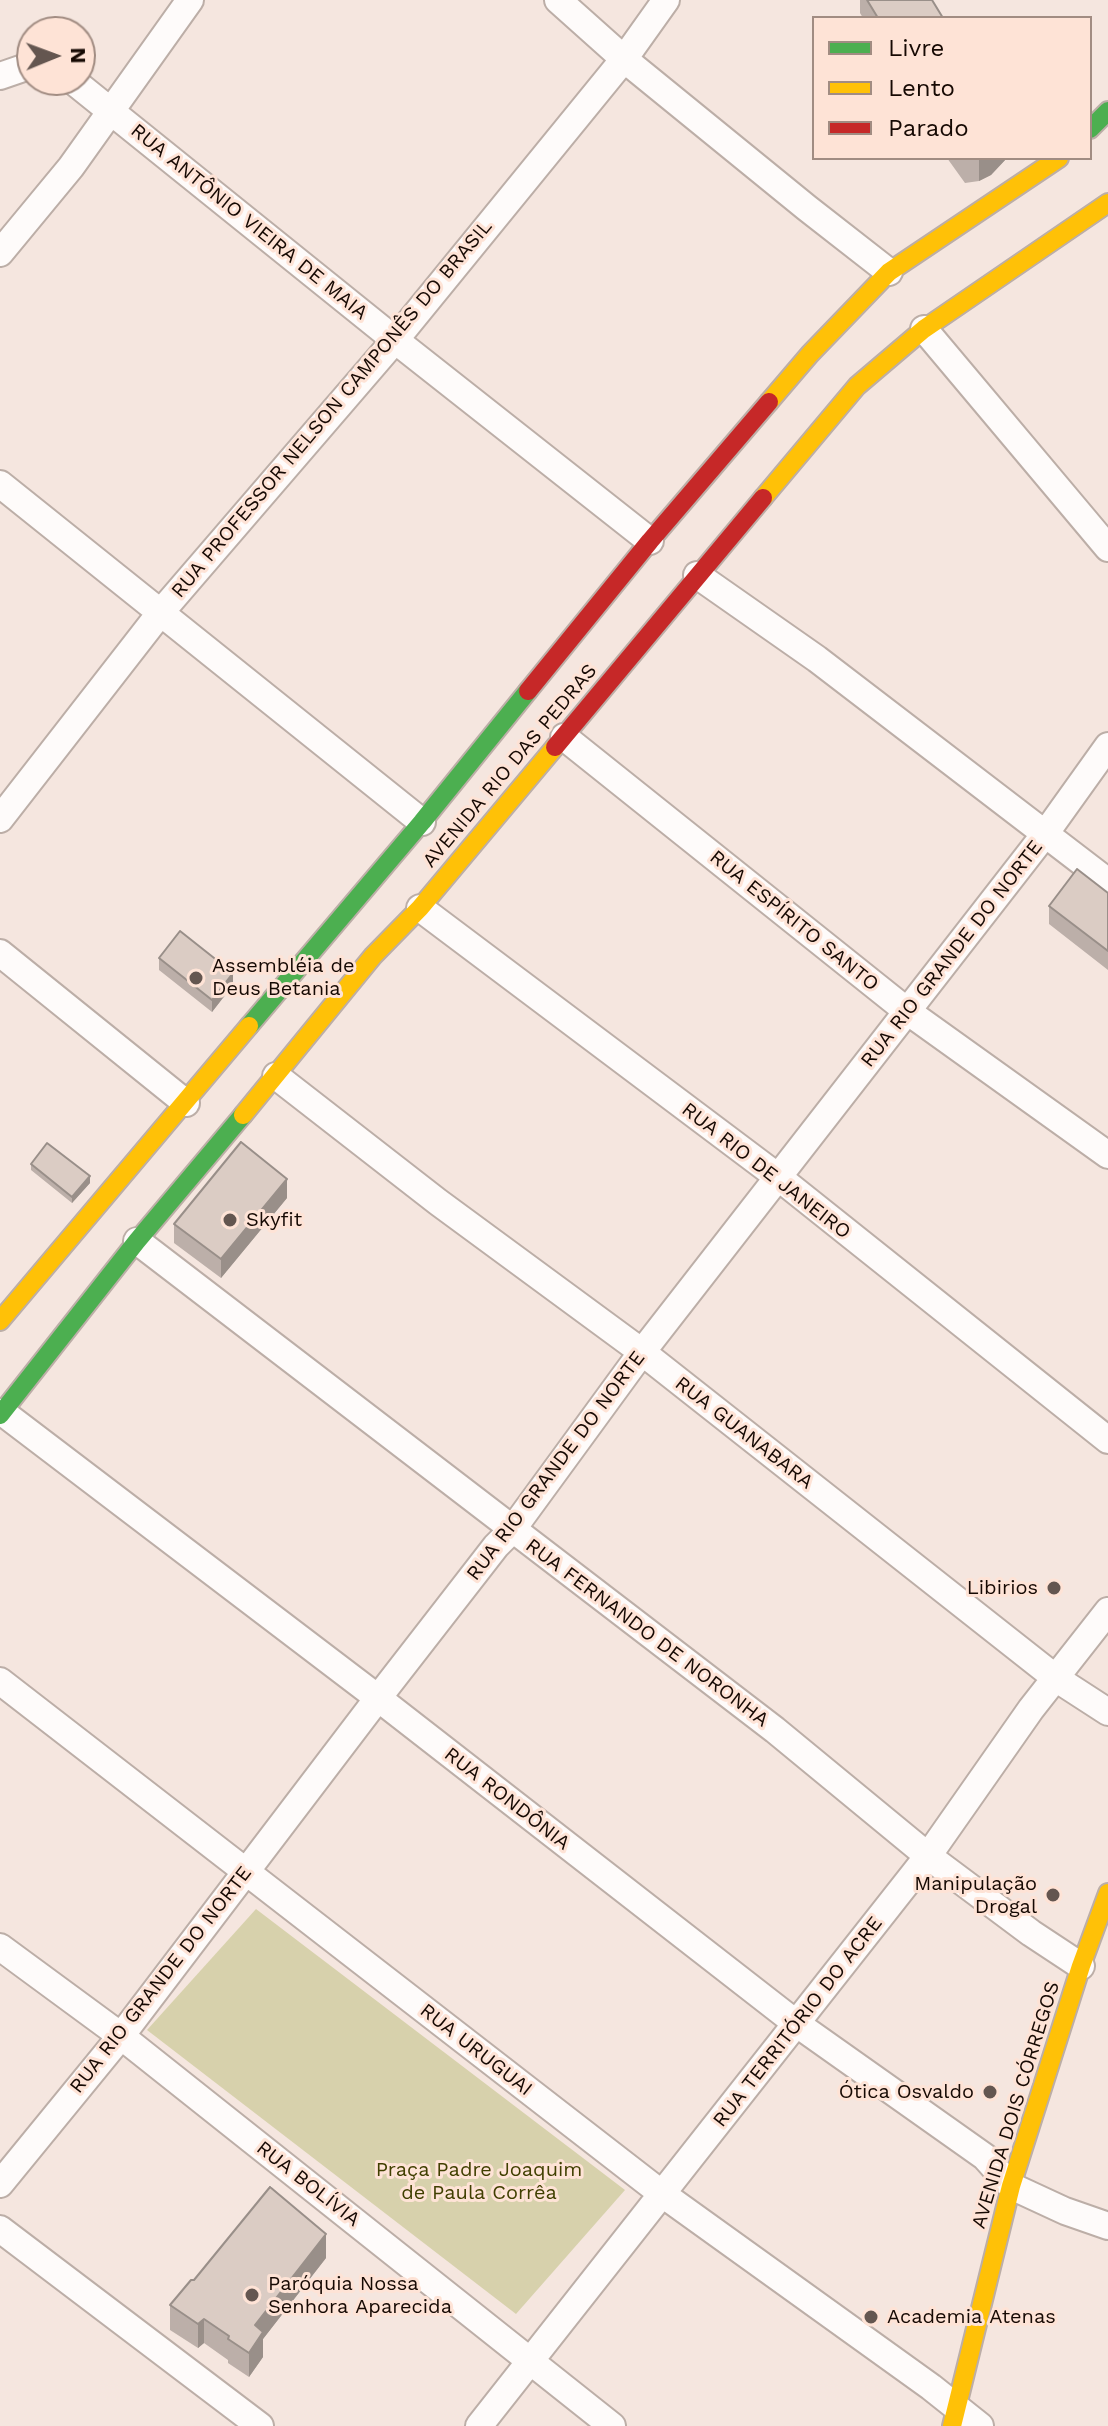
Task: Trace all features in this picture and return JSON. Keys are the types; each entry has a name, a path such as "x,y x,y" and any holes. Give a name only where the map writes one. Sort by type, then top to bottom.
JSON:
{"main road":[{"path":"1092,127 1108,111"},
{"name":"AVENIDA RIO DAS PEDRAS","path":"0,1321 422,822 650,541 810,354 889,272 1056,160"},
{"name":"AVENIDA RIO DAS PEDRAS","path":"1,1413 137,1241 276,1076 410,908 564,737 857,386 924,329 1108,203"},
{"path":"388,888 422,822"},
{"name":"AVENIDA DOIS CÓRREGOS","path":"955,2418 1011,2186 1093,1957 1108,1893"}],"street":[{"path":"0,253 71,167 190,0"},
{"path":"558,0 624,59 889,272"},
{"name":"RUA PROFESSOR NELSON CAMPONÊS DO BRASIL","path":"0,819 161,612 395,340 624,59 666,0"},
{"name":"RUA ANTÔNIO VIEIRA DE MAIA","path":"93,96 650,541"},
{"path":"924,329 1108,548"},
{"path":"0,484 422,822"},
{"path":"697,575 817,659 1108,882"},
{"name":"RUA ESPÍRITO SANTO","path":"564,737 907,1011 1108,1155"},
{"name":"RUA RIO GRANDE DO NORTE","path":"0,2184 121,2036 378,1698 496,1546 512,1530 642,1352 1045,834 1108,746"},
{"name":"RUA RIO DE JANEIRO","path":"410,908 778,1177 1108,1440"},
{"path":"0,953 186,1103"},
{"name":"RUA GUANABARA","path":"276,1076 438,1202 642,1352 1057,1679 1108,1712"},
{"name":"RUA FERNANDO DE NORONHA","path":"137,1241 775,1730 928,1856 1093,1957"},
{"name":"RUA RONDÔNIA","path":"1,1413 378,1698 797,2024 985,2157 1011,2186"},
{"name":"RUA TERRITÓRIO DO ACRE","path":"479,2426 928,1856 1031,1709 1108,1611"},
{"name":"RUA URUGUAI","path":"0,1681 661,2193 931,2387 955,2418 980,2426"},
{"name":"RUA BOLÍVIA","path":"0,1947 121,2036 612,2426"},
{"path":"1011,2186 1065,2211 1108,2226"},
{"path":"0,2229 260,2426"}],"green space":[{"name":"Praça Padre Joaquim de Paula Corrêa","path":"256,1909 625,2190 516,2314 147,2030"}],"building":[{"path":"867,0 932,0 942,16 877,16"},
{"path":"1077,869 1108,893 1108,951 1049,906"},
{"name":"Assembléia de Deus Betania","path":"180,931 233,973 212,1000 159,958"},
{"name":"Skyfit","path":"241,1142 287,1179 221,1259 174,1224"},
{"path":"47,1143 90,1176 72,1197 31,1164"},
{"name":"Paróquia Nossa Senhora Aparecida","path":"270,2187 326,2234 255,2325 263,2332 249,2353 204,2319 198,2324 170,2305"}],"traffic: fast":[{"path":"1092,127 1108,111"},
{"path":"249,1026 528,691"},
{"path":"0,1415 137,1241 243,1115"}],"traffic: slow":[{"path":"769,402 810,354 889,272 1056,160"},
{"path":"763,498 857,386 924,329 1108,203"},
{"path":"243,1115 373,956 420,908 555,747"},
{"path":"0,1321 249,1026"},
{"path":"952,2426 1011,2186 1081,1966 1108,1893"}],"traffic: jam":[{"path":"528,691 769,402"},
{"path":"555,747 763,498"}],"place":[{"name":"Assembléia de Deus Betania","path":"196,978"},
{"name":"Skyfit","path":"230,1220"},
{"name":"Libirios","path":"1054,1588"},
{"name":"Manipulação Drogal","path":"1053,1895"},
{"name":"Ótica Osvaldo","path":"990,2092"},
{"name":"Paróquia Nossa Senhora Aparecida","path":"252,2295"},
{"name":"Academia Atenas","path":"871,2317"}]}
